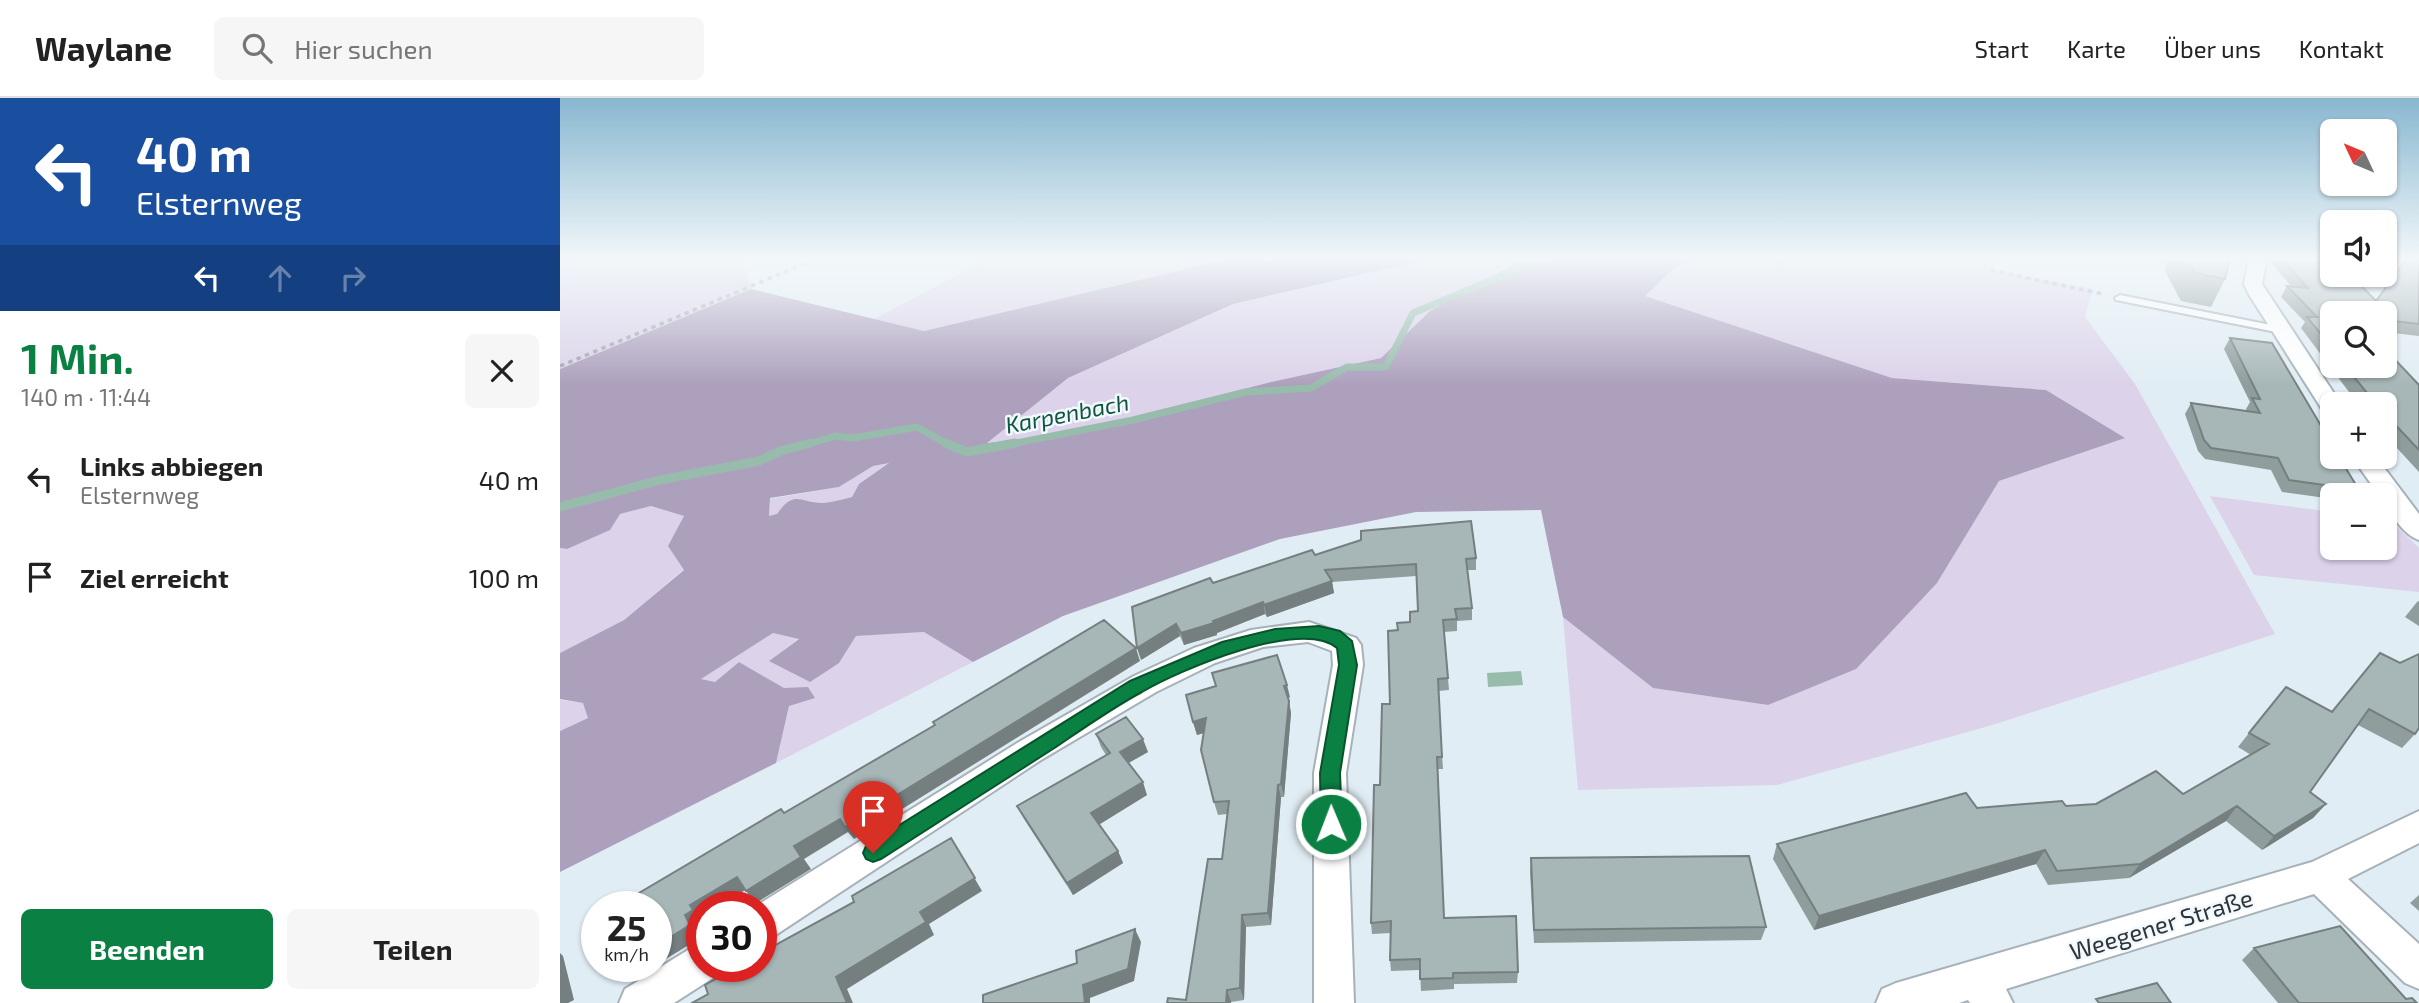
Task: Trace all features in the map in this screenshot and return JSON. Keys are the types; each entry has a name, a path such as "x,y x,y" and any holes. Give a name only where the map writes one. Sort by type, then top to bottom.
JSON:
{"street":[{"path":"2263,300 2322,392"},
{"path":"2373,469 2419,532"},
{"path":"777,915 1137,686 1222,648 1275,635 1319,632 1334,636 1346,645 1348,665 1330,773 1335,1003"},
{"name":"Weegener Straße","path":"1896,1003 1985,991 2320,876 2419,826"},
{"path":"2320,876 2419,970"},
{"path":"639,1003 686,973"}],"lane":[{"path":"2130,300 2281,330"}],"path":[{"path":"560,366 717,300"}],"shaded area":[{"path":"560,300 724,300 560,369"},
{"path":"724,300 797,300 924,331 1054,300 1249,300 1233,304 1068,378 987,443 1064,435 1271,382 1381,358 1430,311 1449,300 1658,300 1892,378 2046,390 2125,438 1999,481 1937,583 1856,669 1768,705 1653,688 1563,617 1541,510 1416,512 1280,539 1063,616 973,662 924,632 856,636 839,663 810,682 769,661 799,639 773,633 701,679 715,682 739,662 784,688 808,687 815,698 789,706 776,763 560,872 560,731 588,718 583,703 560,699 560,653 624,620 684,570 668,546 684,516 651,506 620,514 610,530 567,549 560,548 560,369","holes":["889,463 859,484 852,497 823,503 793,500 777,514 769,516 770,498 839,487 873,466"]},
{"path":"910,300 1054,300 924,331 874,319"},
{"path":"1249,300 1449,300 1430,311 1381,358 1271,382 1064,435 986,443 1068,378 1233,304"},
{"path":"1657,300 2090,300 2085,317 2135,384 2275,634 1989,726 1777,785 1578,790 1563,617 1653,688 1768,705 1937,583 1999,481 2124,438 2046,390 1892,378"},
{"path":"891,462 859,484 852,497 823,503 793,500 778,514 769,516 770,499 839,487 873,466"},
{"path":"2210,496 2320,510 2320,560 2397,560 2397,527 2419,548 2419,592 2254,575"},
{"path":"651,506 684,516 669,546 684,569 624,620 560,653 560,548 567,549 620,514"},
{"path":"924,632 973,662 776,763 789,706 784,688 739,662 715,682 700,679 773,633 799,638 769,661 839,663 856,636"},
{"path":"1521,671 1523,685 1488,687 1487,673"},
{"path":"560,700 584,703 588,718 560,731"}],"building":[{"path":"2301,300 2376,301 2320,301 2320,333 2307,317 2317,317"},
{"path":"2419,300 2419,324 2397,321 2397,301 2376,301"},
{"path":"2230,338 2272,343 2320,424 2320,469 2346,469 2355,483 2320,484 2289,480 2278,458 2211,448 2204,440 2191,403 2260,413 2252,398 2260,399"},
{"path":"2397,362 2419,385 2419,450 2397,427 2397,392 2366,392 2355,378 2397,378"},
{"path":"1471,521 1476,558 1466,559 1472,608 1455,609 1457,619 1443,620 1448,678 1438,679 1442,757 1437,757 1444,918 1516,916 1518,972 1453,973 1453,978 1420,979 1420,959 1390,960 1391,921 1371,923 1374,785 1380,785 1382,704 1390,704 1388,631 1398,630 1397,623 1410,622 1410,612 1418,611 1416,564 1325,570 1332,581 1264,605 1263,602 1213,621 1214,623 1181,633 1176,624 1137,648 1132,607 1210,578 1213,583 1312,550 1315,555 1361,540 1361,531"},
{"path":"1104,620 1136,648 845,827 840,819 794,846 801,857 746,891 737,877 714,891 686,891 686,927 672,936 672,891 642,891 781,809 784,813 935,725 933,722"},
{"path":"2380,653 2400,663 2419,654 2419,728 2415,734 2369,709 2310,792 2326,804 2274,836 2237,806 2140,864 2057,871 2045,850 1819,916 1777,844 1966,793 1977,808 2062,801 2066,806 2096,804 2156,771 2183,794 2269,744 2249,733 2286,687 2332,712"},
{"path":"1277,655 1287,685 1284,686 1289,701 1281,784 1278,785 1268,913 1242,915 1240,988 1227,990 1226,1003 1167,1003 1168,998 1186,1000 1208,859 1222,859 1229,801 1214,802 1201,750 1206,718 1193,722 1186,695 1216,686 1212,673"},
{"path":"1126,717 1143,739 1120,752 1143,782 1091,813 1118,851 1067,883 1017,806 1110,753 1096,734"},
{"path":"951,838 975,878 920,912 926,922 836,977 847,1003 692,1003 708,994 705,985 710,982 777,982 777,944 854,902 852,896"},
{"path":"1749,856 1766,927 1534,930 1531,858"},
{"path":"2340,926 2406,999 2412,998 2417,1003 2299,1003 2254,948"},
{"path":"1135,929 1128,969 1083,985 1085,1003 983,1003 983,995 1077,963 1076,951"},
{"path":"2157,983 2171,1003 2099,1003 2096,999"}],"waterway":[{"name":"Karpenbach","path":"1006,445 1133,420 1246,392 1311,388 1347,367 1386,367 1413,313 1444,300"},
{"name":"Karpenbach","path":"804,445 836,436 853,438 917,427 947,444"},
{"name":"Karpenbach","path":"560,507 660,480 759,461 780,451 811,443"},
{"name":"Karpenbach","path":"947,444 967,452 1015,443"}],"route":[{"path":"873,853 1137,686 1222,648 1275,635 1319,632 1334,636 1346,645 1348,665 1330,773 1331,824"}]}
